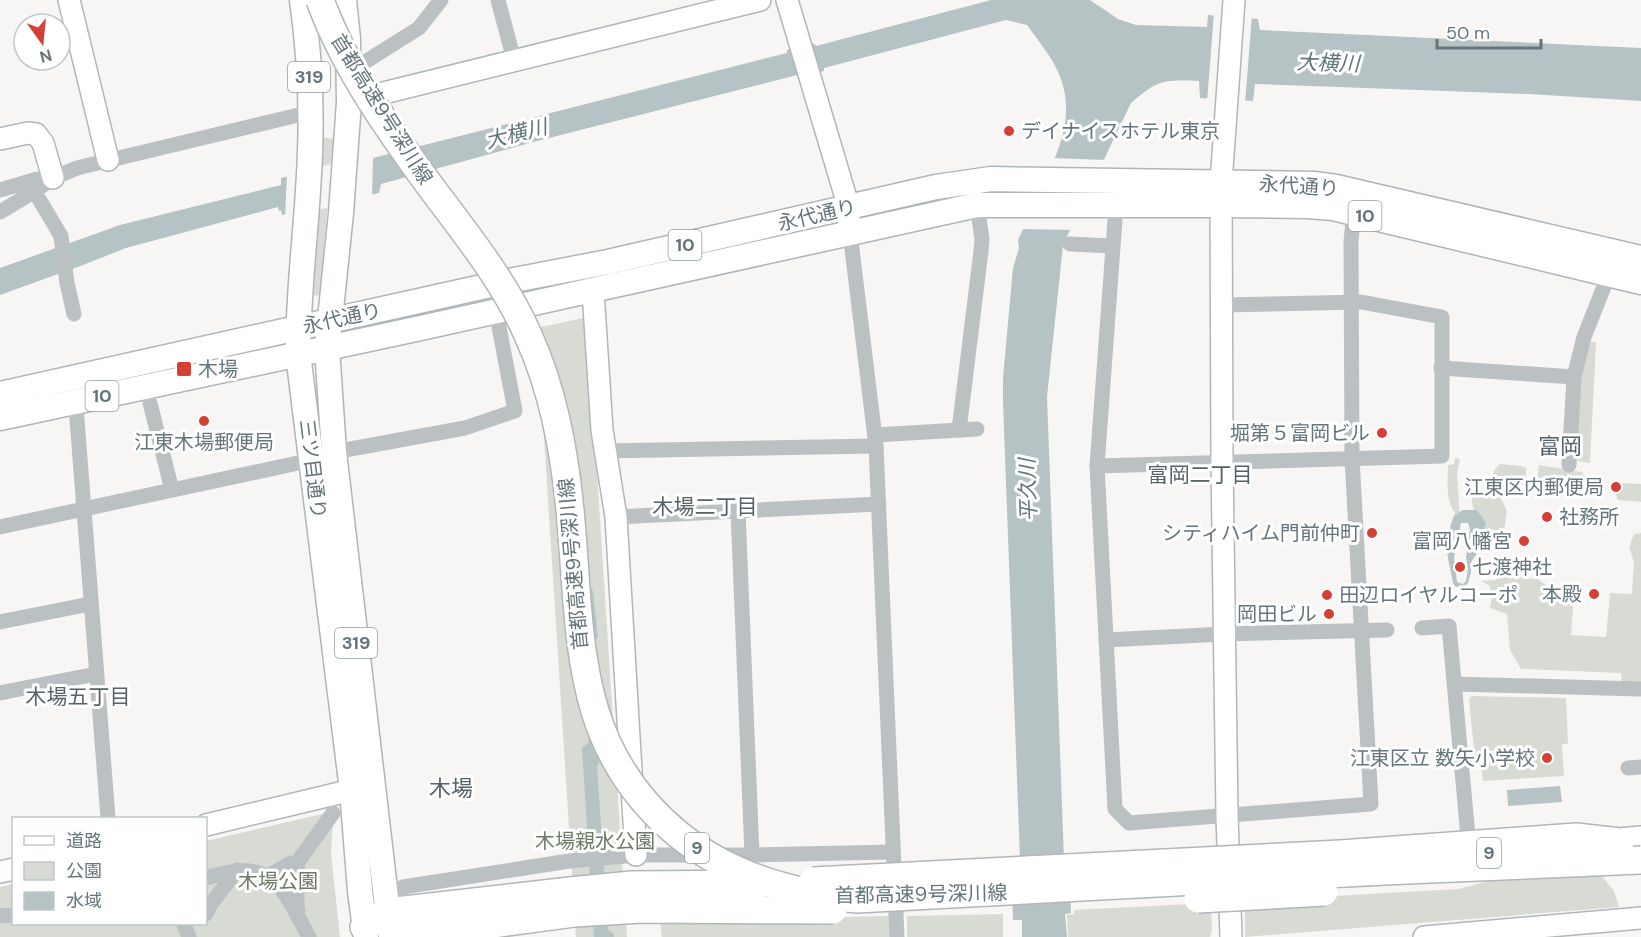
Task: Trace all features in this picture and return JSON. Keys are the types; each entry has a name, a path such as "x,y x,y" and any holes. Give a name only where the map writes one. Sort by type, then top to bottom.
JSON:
{"highway":[{"name":"首都高速9号深川線","path":"320,0 336,39 366,90 421,174 497,278 520,317 536,351 549,388 562,447 570,509 580,647 589,693 603,735 620,768 644,800 676,832 712,858 756,878 816,895 857,899 1641,860"},
{"name":"首都高速9号深川線","path":"338,0 357,57 381,108 425,176 494,270 528,330 550,388 561,437 570,508 581,647 588,688 614,758 634,787 667,823 688,840 713,856 756,876 803,889 855,894 973,889 1337,865 1631,841"},
{"path":"397,937 572,902 632,885 734,886 1340,854 1576,837 1631,841"},
{"path":"379,930 572,902 669,908 986,911 1277,896 1337,891 1361,885 1384,871"}],"main road":[{"name":"三ツ目通り","path":"302,0 307,37 311,112 298,354 352,790 360,891 379,930"},
{"name":"三ツ目通り","path":"344,0 348,39 349,102 341,213 327,348 334,452 379,930"},
{"name":"永代通り","path":"0,394 964,182 991,179 1095,181 1221,194 1354,213 1641,282"},
{"name":"永代通り","path":"0,418 593,291 977,205 1116,206 1297,183 1336,187 1641,258"}],"street":[{"path":"69,0 108,160"},
{"path":"349,72 419,28 441,0"},
{"path":"498,0 514,60"},
{"path":"349,102 760,0"},
{"path":"787,0 849,208 875,440 897,937"},
{"path":"1231,937 1224,634 1221,194 1233,5"},
{"path":"0,190 108,160 311,112"},
{"path":"0,139 28,133 36,134 43,143 45,178 35,191 0,212"},
{"path":"39,199 61,236 67,283 74,314"},
{"path":"959,430 982,239 977,205"},
{"path":"1116,206 1097,466 1115,809 1129,824 1371,804 1352,458 1351,241 1354,213"},
{"path":"1070,244 1112,246"},
{"path":"1569,465 1574,377 1584,337 1610,274"},
{"path":"593,291 605,451 616,517 636,855"},
{"path":"1097,466 1442,456 1442,317 1351,302 1221,305"},
{"path":"334,452 465,428 515,411 496,311"},
{"path":"1441,368 1574,377"},
{"path":"74,378 108,817"},
{"path":"150,403 172,490"},
{"path":"605,451 875,440 977,429"},
{"path":"0,527 312,460"},
{"path":"616,517 879,504"},
{"path":"738,511 752,855"},
{"path":"0,622 90,604"},
{"path":"1422,628 1449,626 1468,837"},
{"path":"1106,640 1387,630"},
{"path":"0,693 96,674"},
{"path":"1455,684 1641,689"},
{"path":"207,825 352,790"},
{"path":"268,876 297,862 333,813"},
{"path":"379,930 403,887 569,861 636,855 892,852"},
{"path":"297,862 299,871 297,905 301,923"},
{"path":"207,912 237,870"},
{"path":"207,878 237,870 248,870 272,878 290,899 309,937"},
{"path":"1424,937 1483,935 1641,918"}],"green space":[{"path":"323,137 333,139 320,295 312,296 311,272"},
{"name":"木場親水公園","path":"587,317 627,937 576,937 537,328"},
{"path":"1590,342 1596,342 1590,463 1578,461 1575,456 1579,374"},
{"path":"1455,458 1460,459 1457,475 1460,519 1452,519 1455,513 1448,490 1448,465 1454,464"},
{"path":"1500,464 1526,468 1526,480 1520,486 1512,488 1496,487 1493,474"},
{"path":"1539,465 1582,472 1588,483 1586,497 1535,492"},
{"path":"1621,483 1641,484 1641,502 1618,500 1616,495"},
{"path":"1476,492 1499,494 1507,511 1502,544 1485,539 1485,533 1474,511 1472,498"},
{"path":"1641,533 1641,682 1622,682 1621,673 1521,669 1510,650 1507,614 1490,608 1492,595 1489,585 1481,581 1496,580 1499,576 1538,579 1554,592 1574,594 1571,635 1606,637 1610,593 1632,594 1634,562 1629,547 1634,534"},
{"path":"1472,696 1566,698 1568,744 1562,744 1564,776 1483,781 1481,760 1475,759 1469,699"},
{"name":"木場公園","path":"322,814 333,820 331,854 340,937 0,937 0,887 12,884 12,925 207,925 207,841"},
{"path":"1599,872 1614,891 1619,907 1245,937 1245,901 1459,889 1492,880"},
{"path":"1211,903 1210,937 1068,937 1067,915 1074,914 1074,910"},
{"path":"1003,914 1003,937 907,937 907,916"},
{"path":"889,916 890,937 662,937 660,921"}],"water":[{"path":"991,0 1090,0 1118,19 1136,25 1207,27 1208,15 1258,19 1260,30 1641,48 1641,101 1529,94 1255,84 1253,101 1200,98 1199,81 1169,81 1149,89 1131,103 1063,245 1047,397 1064,860 1069,860 1071,913 1065,914 1067,937 1022,937 1022,920 1013,920 1011,861 1020,860 1003,378 1013,268 1019,248 1018,240 1051,168 1066,119 1065,93 1061,79 1046,51 1027,25 1006,20 824,68 824,71 798,78 797,75 537,141 381,184 379,193 282,215 278,207 126,248 0,295 0,268 120,225 281,185 281,178 373,158 787,53 787,50 814,44 816,46"},
{"path":"1477,510 1486,523 1476,555 1471,562 1468,583 1465,586 1456,587 1453,583 1447,546 1452,522 1459,512","holes":["1461,523 1468,523 1470,529 1466,557 1468,569 1466,581 1463,584 1457,582 1454,558"]},
{"path":"585,584 593,591 598,637 592,643 599,764 597,765 608,930 614,934 614,937 594,937 582,748 589,742 578,637"},
{"path":"1560,786 1562,802 1508,806 1507,790"}],"pier":[{"path":"1214,13 1252,15 1245,104 1207,102"},
{"path":"373,155 372,197 285,218 287,174"},
{"path":"1051,158 1107,160 1073,230 1020,229"}],"place":[{"name":"デイナイスホテル東京","path":"1009,131"},
{"name":"木場","path":"184,369"},
{"name":"江東木場郵便局","path":"204,421"},
{"name":"堀第５富岡ビル","path":"1382,433"},
{"name":"江東区内郵便局","path":"1616,487"},
{"name":"社務所","path":"1547,517"},
{"name":"シティハイム門前仲町","path":"1372,533"},
{"name":"富岡八幡宮","path":"1524,541"},
{"name":"七渡神社","path":"1460,567"},
{"name":"本殿","path":"1594,594"},
{"name":"田辺ロイヤルコーポ","path":"1327,595"},
{"name":"岡田ビル","path":"1329,614"},
{"name":"江東区立 数矢小学校","path":"1547,758"}],"district":[{"name":"富岡","path":"1560,446"},
{"name":"富岡二丁目","path":"1200,475"},
{"name":"木場二丁目","path":"705,507"},
{"name":"木場五丁目","path":"78,697"},
{"name":"木場","path":"451,788"}],"water label":[{"name":"大横川","path":"1328,63"},
{"name":"大横川","path":"516,134"},
{"name":"平久川","path":"1028,490"}]}
